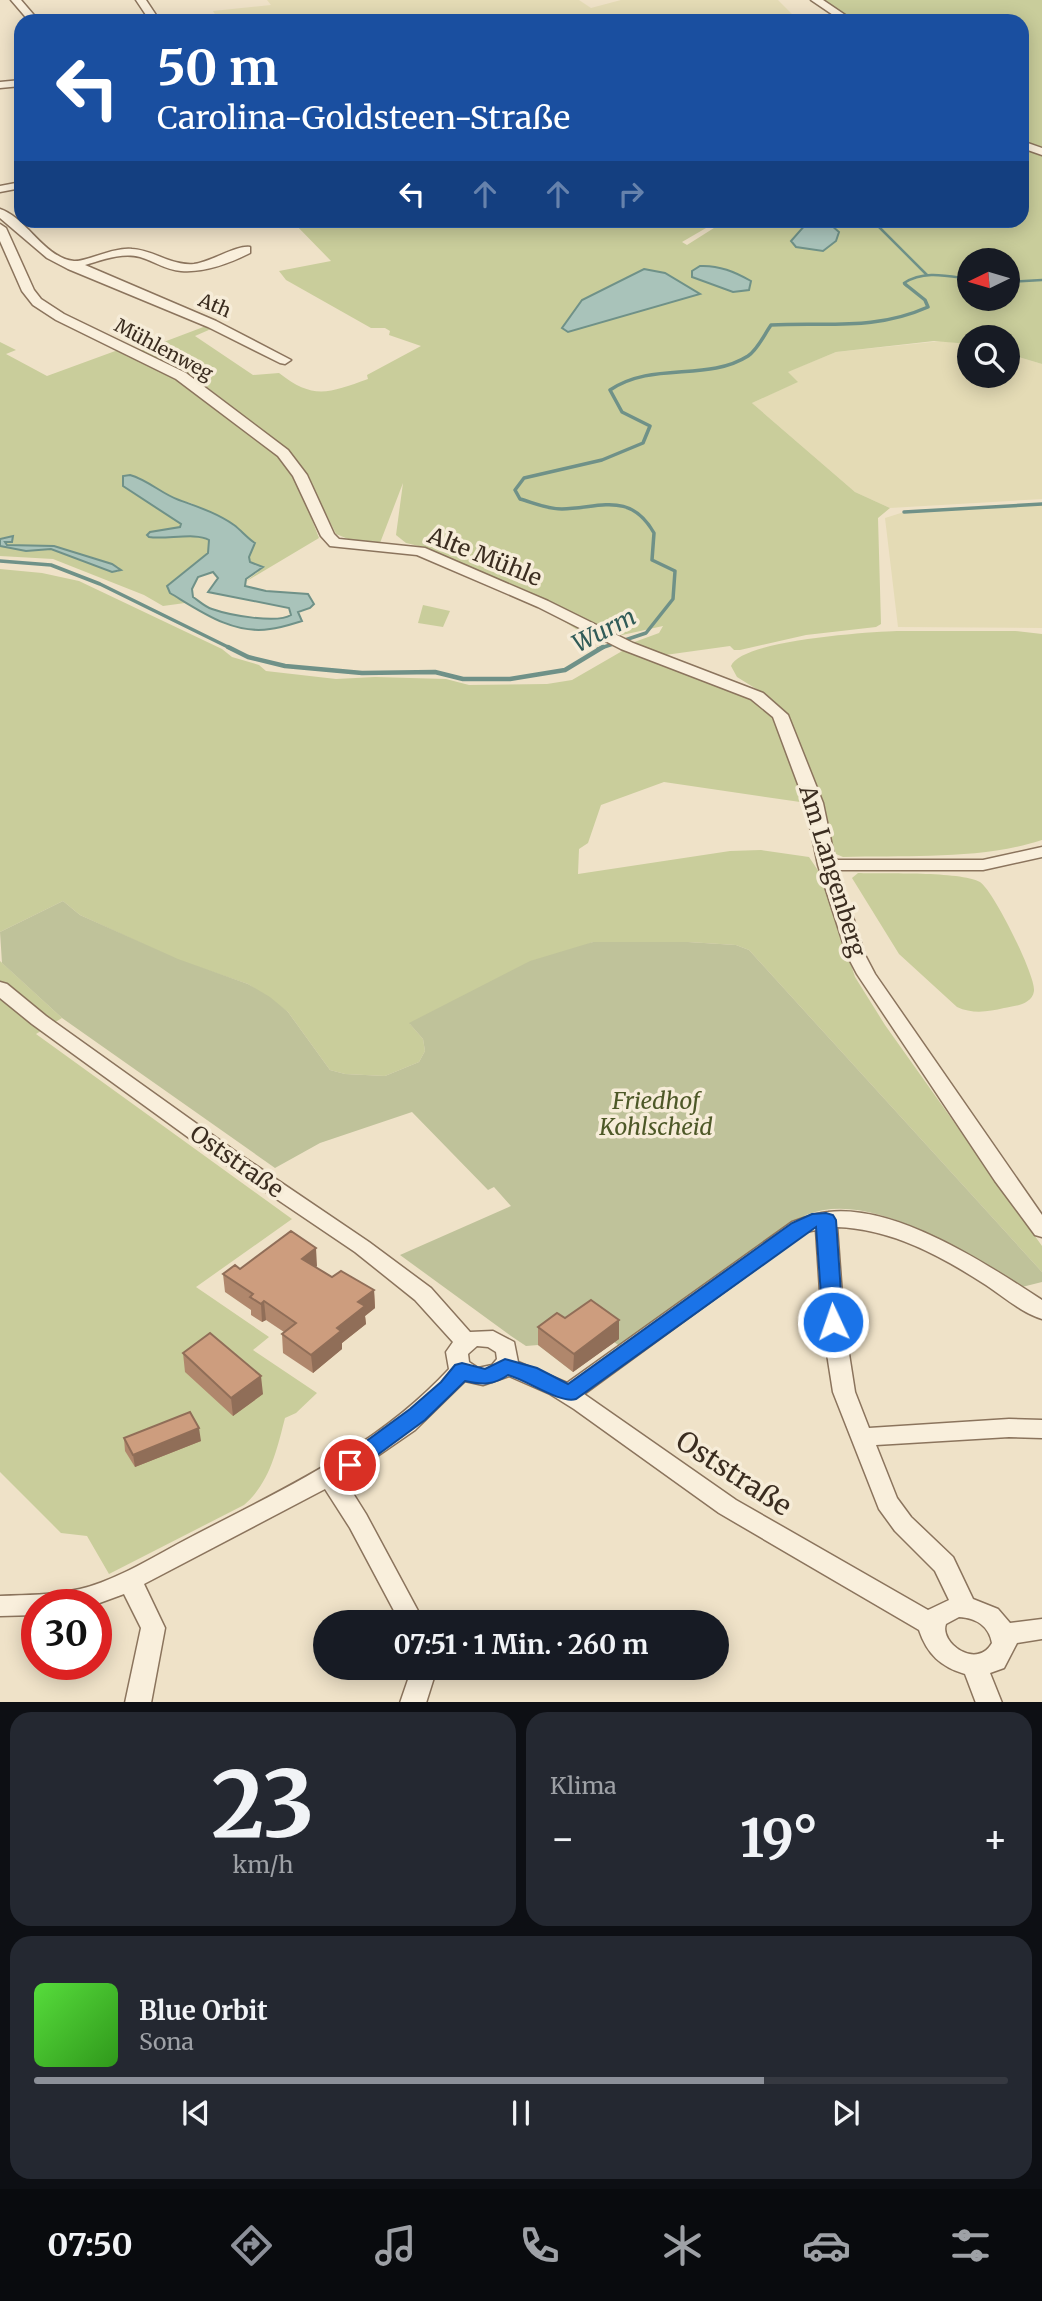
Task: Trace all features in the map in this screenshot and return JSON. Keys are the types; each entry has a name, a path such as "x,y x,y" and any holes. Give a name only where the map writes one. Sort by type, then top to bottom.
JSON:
{"street":[{"path":"16,0 28,14"},
{"path":"816,0 838,14"},
{"name":"Ath","path":"0,212 14,225"},
{"name":"Ath","path":"17,228 37,246 72,265 212,324 285,360"},
{"name":"Mühlenweg","path":"1,233 28,291 37,302 61,317 181,376 283,453 300,475 328,536 335,543"},
{"path":"72,265 128,252 139,253 174,267 187,268 231,257 246,250"},
{"name":"Alte Mühle","path":"335,543 420,551 543,604 627,646"},
{"name":"Am Langenberg","path":"627,646 731,684 757,696 780,715 814,803 827,865 856,955 1002,1177 1042,1230"},
{"path":"827,865 983,865 1042,852"},
{"name":"Oststraße","path":"0,988 39,1020 372,1255 423,1294 466,1342"},
{"path":"826,1220 833,1322 844,1392 887,1502 903,1524 944,1564 965,1607"},
{"path":"569,1393 799,1227 812,1221 869,1224 930,1243 967,1262 1042,1311"},
{"path":"484,1338 501,1343 508,1354 505,1366 493,1375 485,1377 462,1370 456,1359 461,1346 466,1342 484,1338"},
{"name":"Oststraße","path":"505,1366 529,1373 569,1393 697,1487 772,1534 933,1626"},
{"path":"108,1589 330,1477 417,1414 448,1387 462,1370"},
{"path":"861,1437 1009,1428 1042,1429"},
{"path":"330,1477 358,1521 406,1610"},
{"path":"128,1581 142,1602 153,1628 138,1702"},
{"path":"0,1606 21,1605"},
{"path":"965,1607 989,1615 1004,1634 1004,1648 999,1657 991,1663 975,1667 957,1664 942,1655 933,1641 933,1626 944,1612 965,1607"},
{"path":"1004,1634 1042,1629"},
{"path":"975,1667 989,1702"},
{"path":"413,1702 420,1680"}],"shaded area":[{"path":"267,0 579,0 591,8 621,0 778,0 792,14 215,14 213,11 271,5"},
{"path":"942,341 957,343 957,388 1020,388 1020,358 1042,364 1042,499 890,508 855,492 752,403 797,382 787,372 836,352"},
{"path":"1042,504 1042,628 898,627 885,518 904,512"}],"green space":[{"path":"819,0 1042,0 1042,364 1020,358 1020,325 957,325 957,343 934,341 836,352 788,372 798,382 752,403 855,492 890,508 878,518 881,624 876,627 806,635 740,650 734,650 730,646 665,655 629,644 659,633 663,626 595,641 508,586 427,548 406,543 396,535 403,483 380,543 353,541 336,534 311,484 281,445 198,380 140,351 206,326 211,329 195,336 253,375 279,373 302,387 322,391 342,388 368,379 367,375 421,346 389,335 390,331 385,328 371,328 286,280 279,271 331,261 299,228 706,228 682,242 687,245 714,228 1029,228 1029,14 842,14"},
{"path":"0,342 16,350 6,354 47,376 118,350 178,378 279,456 300,489 319,538 245,582 258,572 260,565 253,565 249,558 255,542 191,503 177,500 138,477 123,486 181,524 180,527 150,532 151,538 197,535 209,540 208,553 167,586 170,593 185,603 163,606 144,595 53,559 0,556 0,546 20,550 51,549 112,572 118,572 119,567 54,546 13,546 7,545 6,537 0,539"},
{"path":"0,569 42,573 79,581 222,649 232,657 259,665 266,671 336,679 375,677 446,679 469,685 547,684 572,680 624,650 754,701 773,716 807,803 664,782 601,805 588,843 579,849 578,874 730,851 761,850 809,857 823,878 855,977 885,1025 1042,1246 1042,1272 749,950 736,945 593,942 410,1024 423,1039 425,1051 419,1062 385,1076 345,1074 330,1070 288,1012 248,984 178,960 80,915 63,901 0,932"},
{"path":"423,605 450,611 443,627 418,623"},
{"path":"897,631 1015,631 1042,634 1042,840 969,854 843,857 836,854 787,714 766,695 737,677 731,666 740,657 781,644"},
{"path":"858,873 956,876 980,882 994,900 1021,952 1033,982 1033,996 1022,1004 992,1011 957,1007 899,954 852,878"},
{"name":"Friedhof Kohlscheid","path":"63,901 80,915 178,959 248,984 270,997 288,1012 330,1070 345,1074 385,1076 419,1062 425,1051 423,1039 409,1023 530,961 593,942 688,942 736,945 749,950 1042,1272 1042,1282 1018,1288 972,1258 917,1229 888,1217 859,1210 832,1209 806,1215 621,1347 614,1342 573,1372 538,1345 526,1346 511,1336 400,1255 511,1206 494,1187 488,1190 412,1112 320,1143 275,1168 62,1018 2,963 0,932"},
{"path":"0,961 62,1018 36,1034 292,1219 196,1287 269,1337 253,1350 317,1393 296,1413 285,1418 266,1476 244,1505 109,1574 87,1536 61,1533 0,1472"}],"water":[{"path":"802,228 834,228 839,232 836,241 823,251 796,247 791,241"},
{"path":"700,266 720,268 739,275 751,281 749,290 733,292 692,277 692,271"},
{"path":"644,269 665,273 700,294 568,332 562,328 582,300"},
{"path":"123,476 137,477 237,527 255,543 249,557 250,562 263,567 246,579 245,586 266,591 308,594 314,604 298,612 302,621 274,628 243,628 217,620 170,593 167,586 208,553 209,540 196,537 149,537 147,535 150,532 180,527 181,524 123,486","holes":["213,572 218,578 208,592 289,608 291,615 275,619 241,616 209,608 193,597 192,589 198,577"]},
{"path":"13,536 12,542 5,542 7,545 54,546 112,564 121,570 112,572 51,549 26,551 0,546 0,539"}],"building":[{"path":"291,1231 316,1248 302,1259 332,1277 341,1271 374,1290 358,1302 365,1306 337,1328 341,1331 311,1355 282,1334 296,1323 264,1301 261,1304 250,1297 253,1294 223,1274 235,1265 240,1269"},
{"path":"591,1300 619,1320 574,1354 538,1327 557,1313 565,1318"},
{"path":"210,1333 261,1376 231,1398 183,1353"},
{"path":"190,1412 199,1428 133,1455 124,1438"}],"waterway":[{"path":"880,228 927,275"},
{"name":"Wurm","path":"905,284 920,276 957,278"},
{"name":"Wurm","path":"1020,281 1042,280"},
{"name":"Wurm","path":"602,648 646,633 673,599 675,571 652,560 654,533 635,511 613,505 562,509 541,506 520,499 515,490 524,478 602,460 643,443 650,426 622,412 610,390 627,381 662,373 698,371 732,364 752,353 771,325 851,324 889,320 928,307 925,300 905,284"},
{"path":"904,512 1042,504"},
{"name":"Wurm","path":"0,561 51,565 100,584 232,649"},
{"name":"Wurm","path":"228,647 232,649"},
{"name":"Wurm","path":"232,649 248,657 285,666 362,673 435,672 463,679 510,679 565,670 602,648"}],"route":[{"path":"350,1465 417,1414 448,1387 462,1370 477,1377 485,1377 493,1375 505,1366 529,1373 569,1393 799,1227 812,1221 826,1220 833,1322"}]}
